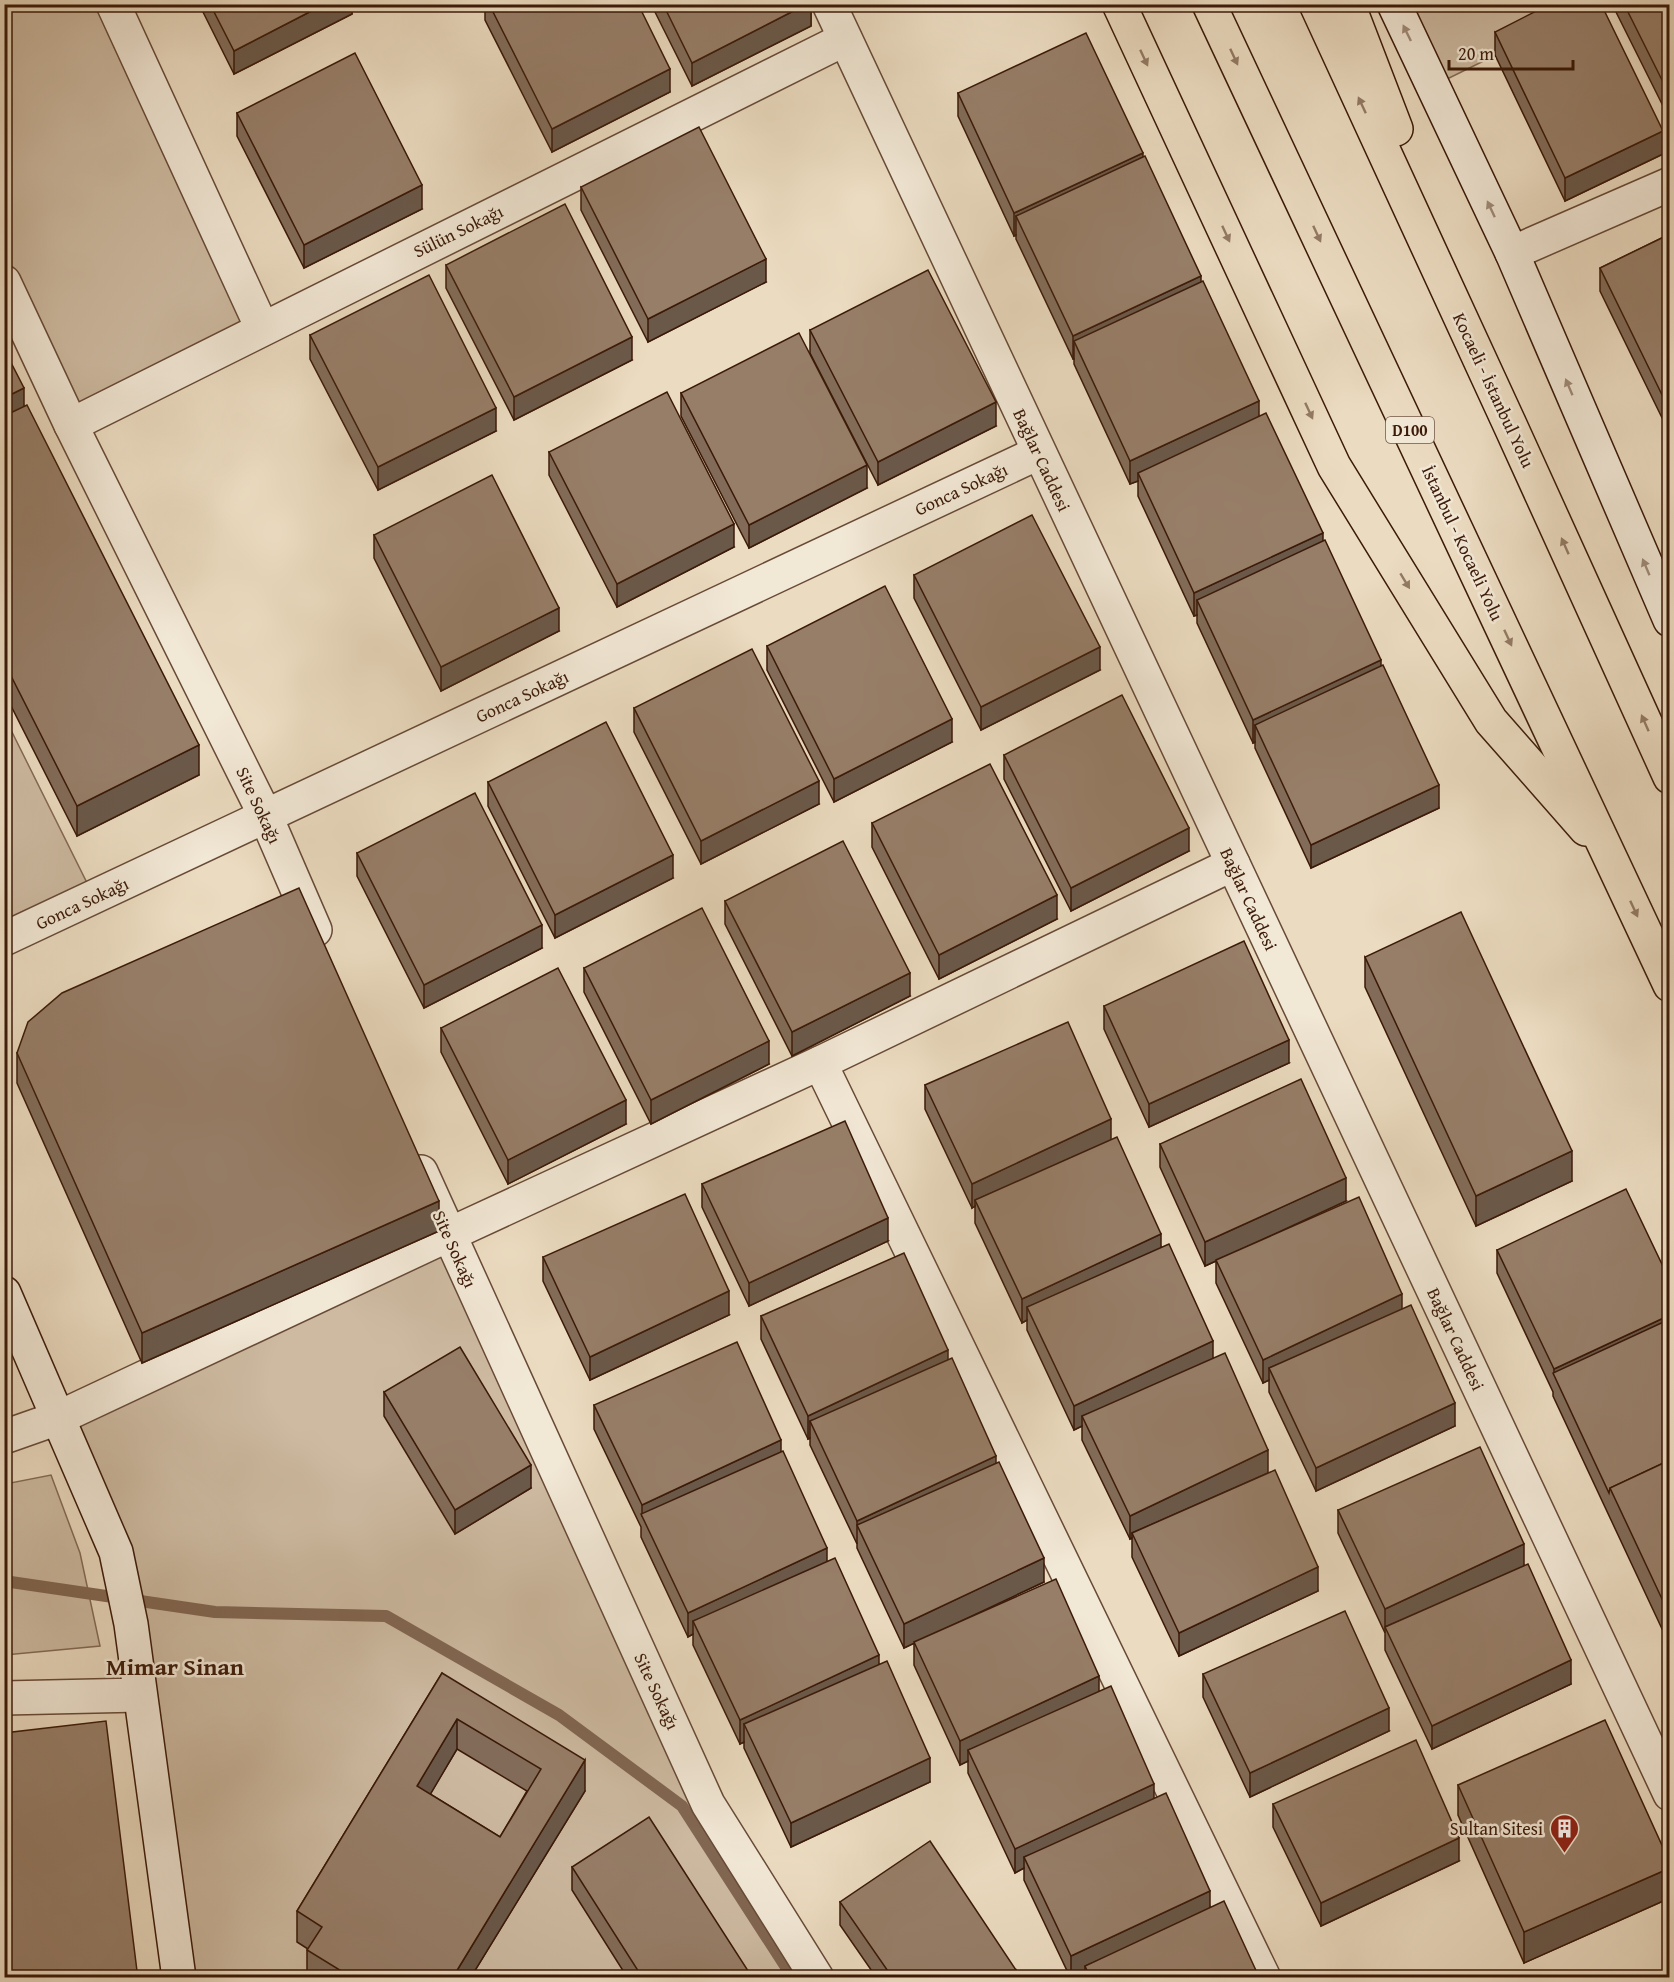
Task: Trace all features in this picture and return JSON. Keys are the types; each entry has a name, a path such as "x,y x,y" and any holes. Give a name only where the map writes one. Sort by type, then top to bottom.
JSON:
{"highway":[{"path":"1119,4 1334,466 1491,721 1610,856"},
{"name":"İstanbul - Kocaeli Yolu","path":"1209,4 1670,985"},
{"name":"Kocaeli - İstanbul Yolu","path":"1316,4 1670,777"},
{"path":"1348,4 1510,425"}],"street":[{"path":"113,4 262,328"},
{"name":"Bağlar Caddesi","path":"830,4 1038,453 1670,1794"},
{"path":"1394,4 1512,253 1670,620"},
{"name":"Sülün Sokağı","path":"71,424 845,39"},
{"path":"1512,253 1670,184"},
{"name":"Site Sokağı","path":"4,282 71,424 266,817 328,960"},
{"name":"Gonca Sokağı","path":"4,939 1038,453"},
{"path":"4,1437 58,1418 820,1063 1233,864"},
{"path":"820,1063 1264,1977"},
{"name":"Site Sokağı","path":"410,1147 708,1804 817,1977"},
{"path":"4,1293 116,1552 131,1624 179,1977"},
{"path":"4,1698 140,1695"}],"shaded area":[{"path":"4,5 113,5 262,328 71,425 5,282"},
{"path":"1394,5 1597,5 1433,86"},
{"path":"4,716 94,897 4,939"},
{"path":"448,1235 708,1804 817,1977 179,1977 131,1624 58,1418"},
{"path":"51,1475 80,1553 100,1646 5,1655 5,1484"}],"building":[{"path":"210,4 325,4 234,51"},
{"path":"489,4 638,4 670,69 552,129"},
{"path":"663,4 807,4 692,63"},
{"path":"1550,4 1601,4 1663,131 1565,178 1495,32"},
{"path":"1624,4 1670,4 1670,96"},
{"path":"1086,33 1143,153 1014,213 958,93"},
{"path":"355,53 422,185 304,245 237,113"},
{"path":"699,127 766,259 648,319 581,187"},
{"path":"1145,156 1201,276 1073,336 1016,216"},
{"path":"565,204 632,337 514,397 446,265"},
{"path":"1670,234 1670,402 1666,403 1600,268"},
{"path":"928,270 996,402 878,462 810,330"},
{"path":"429,275 496,408 378,467 310,335"},
{"path":"1203,281 1259,401 1130,461 1074,341"},
{"path":"799,333 867,465 749,525 681,393"},
{"path":"4,349 24,388 4,398"},
{"path":"667,392 734,524 617,584 549,452"},
{"path":"27,405 199,745 77,806 4,662 4,416"},
{"path":"1266,413 1323,533 1194,593 1138,473"},
{"path":"492,475 559,608 441,667 374,535"},
{"path":"1032,515 1100,647 981,707 914,575"},
{"path":"1325,540 1381,660 1253,720 1197,600"},
{"path":"885,586 952,719 834,779 767,646"},
{"path":"752,649 819,781 701,841 634,708"},
{"path":"1383,665 1439,785 1311,845 1255,725"},
{"path":"1122,695 1189,828 1071,888 1004,755"},
{"path":"606,722 673,855 555,915 488,782"},
{"path":"990,764 1057,895 939,955 872,823"},
{"path":"475,793 542,925 424,985 357,853"},
{"path":"843,841 910,973 792,1032 725,901"},
{"path":"299,888 439,1201 142,1333 17,1053 28,1022 62,993"},
{"path":"702,908 769,1041 651,1100 584,968"},
{"path":"1461,912 1572,1151 1476,1196 1365,957"},
{"path":"1244,941 1289,1040 1149,1104 1104,1006"},
{"path":"558,968 626,1100 508,1160 441,1028"},
{"path":"1068,1022 1111,1119 972,1184 925,1085"},
{"path":"1301,1079 1346,1178 1205,1242 1160,1144"},
{"path":"845,1121 888,1218 749,1283 702,1184"},
{"path":"1117,1137 1161,1234 1022,1299 975,1200"},
{"path":"1626,1189 1670,1281 1670,1315 1554,1369 1497,1250"},
{"path":"685,1194 729,1291 590,1357 543,1257"},
{"path":"1359,1197 1402,1294 1263,1360 1216,1260"},
{"path":"1169,1244 1213,1341 1074,1406 1027,1307"},
{"path":"904,1253 948,1350 808,1416 761,1316"},
{"path":"1411,1305 1455,1403 1316,1468 1269,1368"},
{"path":"1670,1319 1670,1460 1610,1488 1609,1493 1553,1373"},
{"path":"737,1342 781,1440 642,1505 594,1405"},
{"path":"460,1347 531,1465 455,1510 384,1392"},
{"path":"1225,1353 1268,1450 1130,1516 1082,1416"},
{"path":"952,1358 996,1456 857,1521 810,1421"},
{"path":"1480,1447 1524,1544 1385,1609 1338,1510"},
{"path":"783,1451 827,1548 688,1613 641,1514"},
{"path":"1670,1460 1670,1616 1610,1488"},
{"path":"999,1462 1044,1558 904,1624 857,1525"},
{"path":"1275,1470 1318,1567 1179,1633 1132,1533"},
{"path":"835,1558 879,1655 740,1720 693,1621"},
{"path":"1528,1564 1571,1660 1432,1726 1385,1627"},
{"path":"1056,1579 1099,1676 960,1741 914,1642"},
{"path":"1345,1611 1389,1708 1250,1773 1203,1674"},
{"path":"887,1661 930,1758 791,1823 744,1724"},
{"path":"442,1673 585,1760 453,1977 351,1977 307,1950 322,1927 297,1911","holes":["457,1719 541,1769 500,1837 417,1786"]},
{"path":"1111,1686 1154,1784 1015,1849 968,1750"},
{"name":"Sultan Sitesi","path":"1605,1720 1670,1863 1670,1868 1524,1932 1458,1785"},
{"path":"106,1721 137,1971 81,1977 12,1977 4,1917 4,1733"},
{"path":"1416,1740 1459,1838 1321,1903 1273,1804"},
{"path":"1166,1793 1210,1891 1071,1956 1024,1857"},
{"path":"649,1817 752,1977 642,1977 572,1867"},
{"path":"930,1841 1016,1970 1006,1977 892,1977 840,1902"},
{"path":"1224,1901 1259,1977 1090,1977 1085,1966"}],"waterway":[{"path":"4,1581 215,1612 386,1616 559,1715 682,1806 793,1978"}],"place":[{"name":"Sultan Sitesi","path":"1564,1854"}],"district":[{"name":"Mimar Sinan","path":"175,1666"}]}
